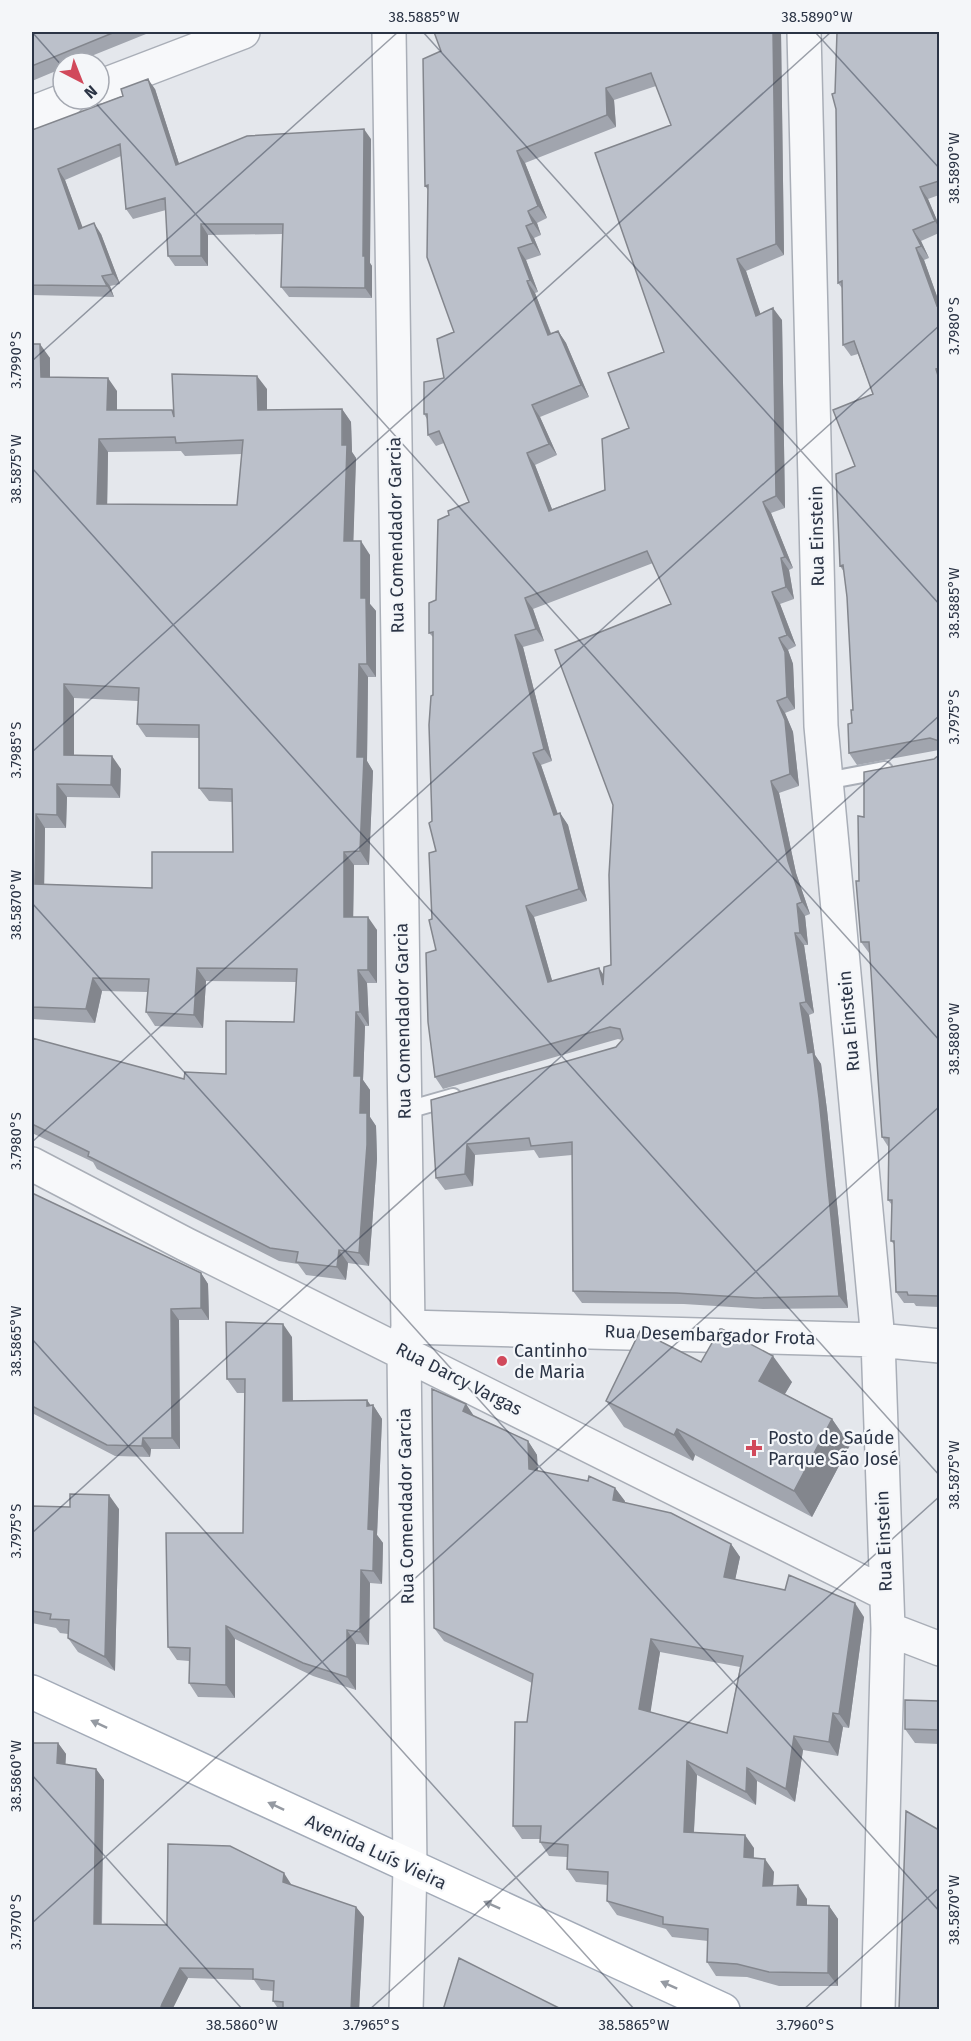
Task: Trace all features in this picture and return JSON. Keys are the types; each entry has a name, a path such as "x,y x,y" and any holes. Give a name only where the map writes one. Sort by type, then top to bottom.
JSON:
{"main road":[{"name":"Avenida Luís Vieira","path":"32,1692 410,1868 723,2010"}],"street":[{"path":"111,82 243,32"},
{"name":"Rua Comendador Garcia","path":"389,32 406,1339 410,1868 406,2010"},
{"name":"Rua Einstein","path":"804,32 821,726 878,1340 888,1629 878,2010"},
{"path":"32,113 51,106"},
{"name":"Rua Darcy Vargas","path":"32,1164 185,1244 406,1339 886,1594"},
{"name":"Rua Desembargador Frota","path":"406,1339 878,1340 939,1346"},
{"path":"888,1629 939,1649"}],"lane":[{"path":"826,781 906,766"},
{"path":"404,1111 473,1091"}],"building":[{"path":"32,32 115,32 69,51 51,51 51,58 32,66"},
{"path":"434,32 773,32 776,244 737,259 756,316 773,308 776,496 763,502 785,557 781,558 786,587 772,592 787,635 779,638 785,652 787,697 777,701 785,720 790,774 771,781 788,861 802,902 797,904 800,933 795,933 806,1002 800,1003 808,1053 813,1052 839,1296 755,1298 676,1293 573,1291 572,1142 531,1146 529,1138 467,1144 465,1174 436,1178 431,1100 616,1047 623,1039 620,1029 610,1027 435,1077 428,1022 426,953 436,950 429,920 432,919 429,853 436,851 429,823 432,821 429,725 431,696 433,695 433,632 429,633 429,603 436,600 438,520 449,515 448,511 469,502 439,431 428,435 427,414 424,414 424,382 444,378 437,339 454,332 427,257 428,185 425,186 423,59 441,51","holes":["651,73 671,125 595,153 664,352 608,373 629,428 602,439 605,490 549,511 527,453 549,444 532,405 581,385 558,331 548,335 527,281 530,280 518,248 533,243 526,226 533,223 528,211 538,206 517,151 607,115 606,88","647,551 671,604 555,650 613,805 609,875 611,965 604,967 603,985 599,968 548,982 526,906 579,889 560,813 554,815 533,753 544,749 515,635 536,629 525,598"]},
{"path":"837,32 939,32 939,181 920,187 935,221 913,230 921,246 916,248 937,306 939,305 939,368 936,369 939,379 939,741 930,738 849,753 848,724 852,723 851,710 853,710 847,597 843,565 840,566 836,474 855,466 833,410 873,394 854,341 843,345 842,281 838,283 836,109 832,94 835,93"},
{"path":"148,79 176,165 247,136 364,129 365,288 281,287 283,224 201,224 201,256 168,256 165,198 126,209 120,144 58,169 79,229 94,223 113,274 102,276 107,286 32,285 32,130 83,111 111,111 111,100 123,96 121,89"},
{"path":"32,344 40,344 41,377 108,378 107,410 172,410 174,417 172,374 257,376 258,410 342,409 342,445 347,445 344,541 361,541 361,598 366,598 367,664 359,664 357,757 364,757 360,851 344,852 344,917 368,917 368,970 358,970 360,1012 356,1012 354,1076 361,1076 360,1113 367,1113 367,1145 359,1253 339,1250 337,1267 296,1262 298,1252 270,1248 88,1156 89,1152 32,1124 32,1038 184,1079 185,1072 226,1074 226,1021 294,1022 297,969 197,968 194,1015 146,1012 149,979 93,978 86,1009 32,1007","holes":["175,437 176,443 243,440 237,505 97,504 99,439","64,684 139,688 137,724 199,725 199,788 232,789 233,852 152,852 152,888 35,884 36,814 57,815 57,784 111,785 112,756 64,755"]},
{"path":"939,755 939,1296 908,1295 907,1292 896,1292 894,1241 891,1241 892,1200 888,1200 889,1138 882,1137 869,942 861,942 856,881 859,881 858,816 864,817 864,772 934,759"},
{"path":"32,1193 201,1273 201,1308 171,1309 172,1438 143,1438 142,1446 107,1445 32,1406"},
{"path":"226,1322 283,1324 283,1401 367,1400 367,1406 373,1405 368,1529 374,1530 373,1571 361,1570 360,1632 347,1630 347,1677 303,1663 226,1626 226,1685 189,1683 190,1648 168,1647 166,1533 243,1533 245,1379 227,1379"},
{"path":"720,1329 773,1356 759,1381 832,1419 794,1491 677,1429 674,1435 606,1401 640,1331 701,1362"},
{"path":"432,1389 466,1404 463,1411 528,1441 529,1469 588,1481 589,1476 615,1488 613,1500 671,1513 731,1544 724,1577 785,1590 789,1575 855,1603 839,1714 833,1713 829,1742 794,1736 786,1789 747,1768 746,1792 687,1761 684,1832 745,1835 744,1857 765,1859 763,1886 798,1885 797,1905 829,1906 828,1973 769,1972 737,1964 707,1962 708,1929 663,1924 663,1917 607,1901 608,1872 567,1869 568,1845 540,1842 541,1826 513,1826 515,1722 527,1722 533,1674 434,1628","holes":["651,1639 743,1656 727,1733 639,1709"]},
{"path":"70,1494 109,1495 105,1657 68,1638 69,1620 50,1619 51,1614 32,1611 32,1506 70,1507"},
{"path":"905,1700 939,1701 939,1730 905,1729"},
{"path":"32,1743 58,1743 57,1763 96,1769 94,1924 167,1925 168,1844 230,1846 284,1873 283,1882 356,1907 351,2010 283,2010 283,2002 273,2001 274,1981 253,1979 253,1969 180,1968 160,2010 32,2010"},
{"path":"906,1811 939,1830 939,2010 899,2010"},
{"path":"459,1958 563,2010 443,2010"}],"place":[{"name":"Cantinho de Maria","path":"502,1361"},
{"name":"Posto de Saúde Parque São José","path":"754,1448"}]}
